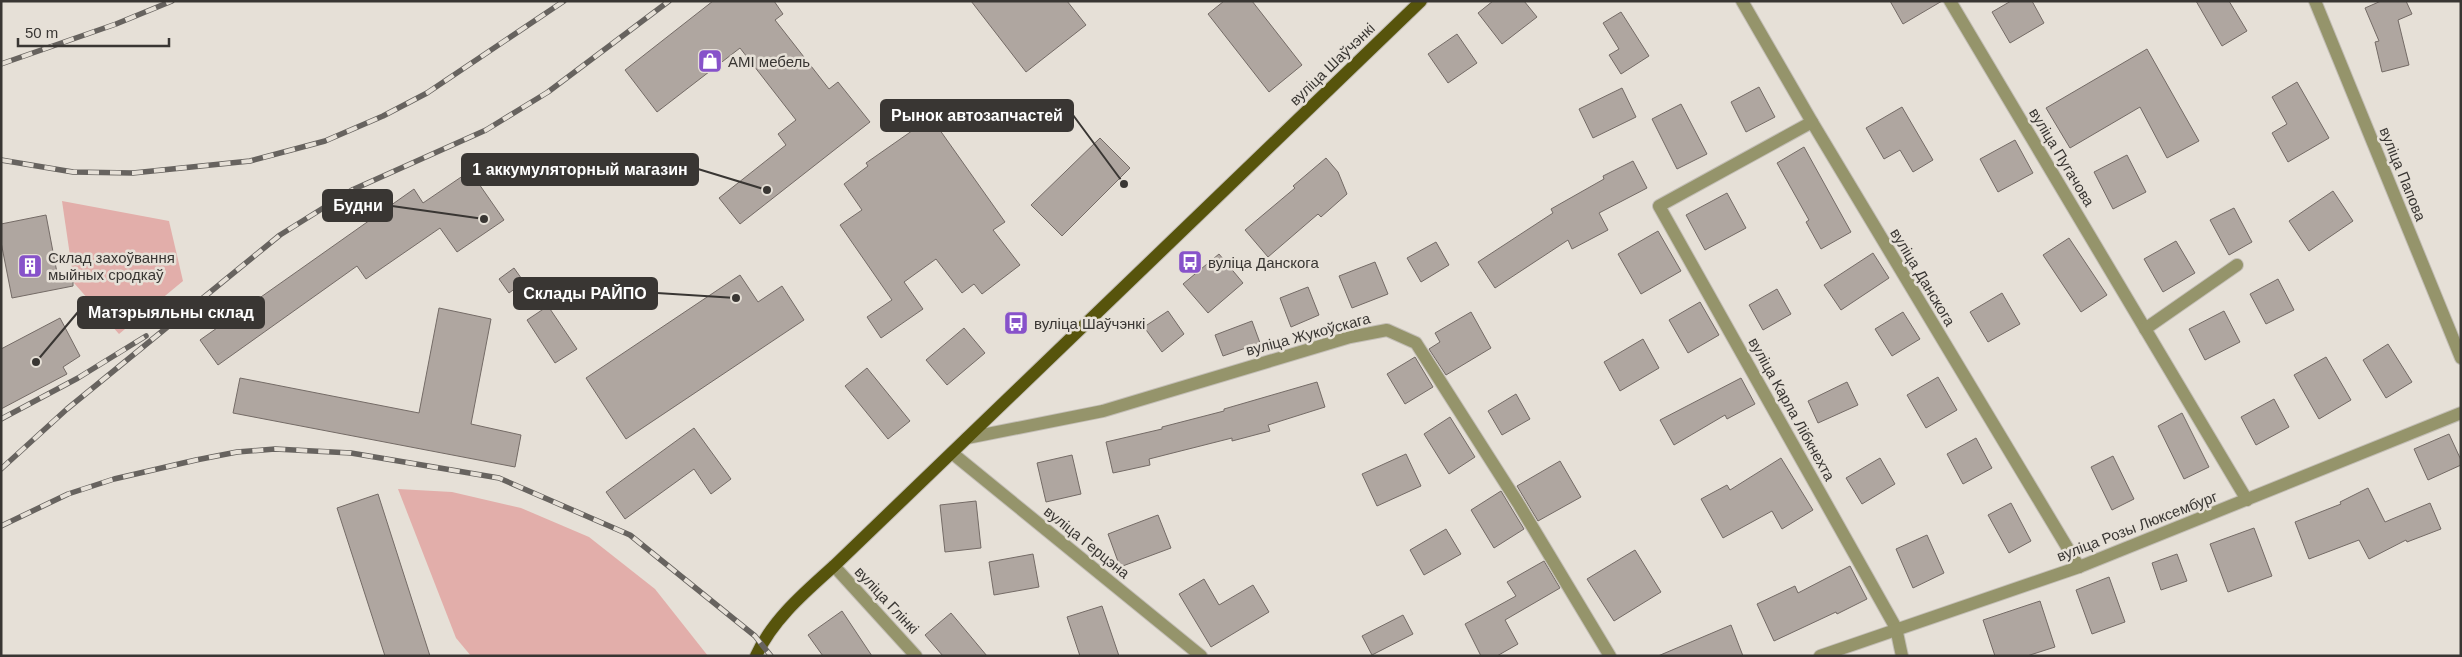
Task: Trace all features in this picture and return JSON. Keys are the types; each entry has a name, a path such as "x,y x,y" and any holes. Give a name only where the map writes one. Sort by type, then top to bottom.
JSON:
{"main road":[{"name":"вуліца Шаўчэнкі","path":"756,656 761,645 799,596 834,566 1421,1"}],"street":[{"name":"вуліца Данскога","path":"1742,1 1812,122 2079,567"},
{"name":"вуліца Пугачова","path":"1950,1 2247,500"},
{"name":"вуліца Папова","path":"2315,1 2461,358"},
{"name":"вуліца Карла Лібкнехта","path":"1812,122 1659,206 1896,628 1902,656"},
{"path":"2145,329 2237,266"},
{"name":"вуліца Жукоўскага","path":"967,438 1103,411 1350,337 1387,330 1416,343 1518,503 1610,656"},
{"name":"вуліца Розы Люксембург","path":"1820,656 1896,628 2079,567 2461,413"},
{"name":"вуліца Герцэна","path":"952,452 1201,656"},
{"name":"вуліца Глінкі","path":"834,566 916,656"}],"shaded area":[{"path":"62,201 169,221 183,281 119,334 74,283"},
{"path":"398,489 452,492 521,508 589,537 655,589 708,656 471,656 456,638"}],"building":[{"path":"713,1 774,1 783,14 775,20 829,89 838,82 870,122 740,224 719,198 786,145 778,134 796,120 740,48 657,112 625,70"},
{"path":"971,1 1067,1 1086,25 1026,72"},
{"path":"1224,1 1252,1 1302,65 1269,92 1208,14"},
{"path":"1493,1 1524,1 1537,17 1502,44 1478,13"},
{"path":"1890,1 1942,1 1903,24"},
{"path":"2011,1 2032,1 2044,23 2010,43 1992,12"},
{"path":"2196,1 2229,1 2247,31 2222,46"},
{"path":"2381,1 2406,1 2412,14 2398,20 2409,65 2382,72 2375,42 2379,41 2365,8"},
{"path":"1621,12 1649,56 1621,74 1609,55 1619,49 1603,23"},
{"path":"1457,34 1477,63 1448,83 1428,54"},
{"path":"2147,49 2199,141 2167,158 2140,107 2070,148 2046,108"},
{"path":"2297,82 2329,138 2288,162 2272,133 2287,124 2272,97"},
{"path":"1759,87 1775,117 1746,132 1731,102"},
{"path":"1622,88 1636,117 1593,138 1579,109"},
{"path":"1681,104 1707,154 1677,169 1652,119"},
{"path":"1902,107 1933,160 1913,172 1900,150 1884,159 1866,128"},
{"path":"929,119 930,121 932,119 1005,222 993,230 1020,265 982,294 974,284 962,293 936,259 904,282 923,309 881,338 867,317 892,300 840,225 862,210 844,184 868,166 866,163"},
{"path":"1100,138 1130,168 1062,236 1031,205"},
{"path":"2015,140 2033,173 1998,192 1980,159"},
{"path":"1804,147 1851,232 1821,249 1806,222 1809,220 1777,163"},
{"path":"2127,155 2146,192 2113,209 2094,172"},
{"path":"1326,158 1338,172 1347,194 1321,217 1318,214 1268,257 1245,230 1295,188 1293,186"},
{"path":"1633,161 1647,188 1599,213 1608,230 1572,249 1568,240 1495,288 1478,262 1553,213 1551,209 1604,179 1603,176"},
{"path":"470,171 504,220 457,252 440,228 366,279 357,266 218,365 200,340 414,189 423,203"},
{"path":"2333,191 2353,221 2309,251 2289,221"},
{"path":"1727,193 1746,228 1705,250 1686,215"},
{"path":"2234,208 2252,242 2229,255 2210,220"},
{"name":"Склад захоўвання мыйных сродкаў","path":"46,215 58,278 73,278 73,286 12,298 1,242 1,224"},
{"path":"1658,231 1681,271 1641,294 1618,254"},
{"path":"2069,238 2107,295 2081,312 2043,255"},
{"path":"2176,241 2195,273 2163,292 2144,259"},
{"path":"1436,242 1449,265 1421,282 1407,258"},
{"path":"1873,253 1889,278 1841,310 1824,285"},
{"path":"1219,254 1243,283 1208,313 1183,284"},
{"path":"1375,262 1388,294 1352,308 1339,276"},
{"path":"514,268 524,282 509,293 499,279"},
{"path":"740,275 758,302 782,286 804,320 626,439 586,378"},
{"path":"2278,279 2294,310 2266,324 2250,294"},
{"path":"1308,287 1319,315 1291,327 1280,298"},
{"path":"1777,289 1791,314 1763,330 1749,305"},
{"path":"2002,293 2020,324 1988,342 1970,312"},
{"path":"1700,302 1719,335 1688,353 1669,320"},
{"path":"548,306 577,349 555,363 527,320"},
{"path":"439,308 491,319 471,424 521,435 515,467 233,413 240,378 419,413"},
{"path":"1168,311 1184,334 1162,352 1144,327"},
{"path":"2224,311 2240,342 2205,360 2189,329"},
{"path":"1471,312 1491,348 1446,375 1429,349 1440,342 1435,333"},
{"path":"1903,312 1920,339 1892,356 1875,329"},
{"path":"60,318 80,356 63,367 67,374 1,409 1,349"},
{"path":"1252,321 1260,343 1223,356 1215,335"},
{"path":"964,328 985,353 947,385 926,360"},
{"path":"1643,339 1659,368 1620,391 1604,362"},
{"path":"2388,344 2412,382 2386,398 2363,360"},
{"path":"1415,357 1433,387 1405,404 1387,374"},
{"path":"2326,357 2351,400 2319,419 2294,375"},
{"path":"867,368 910,421 888,439 845,386"},
{"path":"1938,377 1957,410 1926,428 1907,395"},
{"path":"1741,378 1755,404 1727,419 1725,415 1674,445 1660,420"},
{"path":"1317,382 1325,407 1268,425 1270,431 1232,441 1232,438 1149,459 1150,465 1113,473 1106,442 1162,429 1162,427 1224,411 1224,409"},
{"path":"1847,382 1858,405 1818,423 1808,401"},
{"path":"1516,394 1530,419 1502,435 1488,411"},
{"path":"2274,399 2289,427 2256,445 2241,417"},
{"path":"2182,413 2209,467 2184,479 2158,426"},
{"path":"1450,417 1475,457 1449,474 1424,434"},
{"path":"694,428 731,479 711,494 694,469 625,519 606,492"},
{"path":"2449,434 2461,460 2461,465 2428,480 2414,449"},
{"path":"1976,438 1992,468 1963,484 1947,454"},
{"path":"1406,454 1421,486 1377,506 1362,474"},
{"path":"1072,455 1081,494 1046,502 1037,463"},
{"path":"2113,456 2134,499 2112,510 2091,467"},
{"path":"1781,458 1813,510 1782,529 1772,511 1723,538 1701,499 1727,485 1730,490"},
{"path":"1880,458 1895,484 1862,504 1846,478"},
{"path":"1560,461 1581,497 1538,521 1517,486"},
{"path":"2368,488 2385,522 2430,503 2441,529 2407,542 2406,540 2369,559 2359,540 2309,559 2295,522 2341,504 2340,502"},
{"path":"1501,491 1524,529 1494,548 1471,510"},
{"path":"378,494 430,656 385,656 337,508"},
{"path":"976,501 981,548 945,552 940,505"},
{"path":"2011,503 2031,541 2009,553 1988,515"},
{"path":"1158,515 1171,548 1120,567 1108,534"},
{"path":"2254,528 2272,576 2228,592 2210,544"},
{"path":"1446,529 1461,554 1424,575 1410,550"},
{"path":"1927,535 1944,573 1913,588 1896,549"},
{"path":"1635,550 1661,592 1614,621 1587,579"},
{"path":"1033,554 1039,587 994,595 989,562"},
{"path":"2177,554 2187,581 2161,590 2152,563"},
{"path":"1544,561 1560,588 1505,620 1518,644 1497,656 1481,656 1465,624 1516,596 1507,582"},
{"path":"1850,566 1867,599 1774,641 1757,604 1795,586 1798,593"},
{"path":"2109,577 2125,622 2092,634 2076,590"},
{"path":"1204,579 1219,605 1253,585 1269,612 1211,647 1179,594"},
{"path":"2040,601 2055,647 2027,656 1995,656 1983,620"},
{"path":"1102,606 1119,656 1080,656 1067,617"},
{"path":"842,611 872,656 823,656 808,635"},
{"path":"951,613 987,656 943,656 925,635"},
{"path":"1403,615 1413,634 1372,655 1362,636"},
{"path":"1731,625 1743,656 1658,656"}],"railway":[{"path":"1,64 116,24 172,1"},
{"path":"1,160 73,172 133,173 250,161 325,141 383,116 427,93 564,1"},
{"path":"1,469 67,409 280,235 352,190 486,130 548,92 669,1"},
{"path":"1,419 78,378 146,336"},
{"path":"1,526 68,494 114,479 196,460 237,452 275,449 351,453 499,478 630,535 755,636 771,656"}],"place":[{"name":"AMI мебель","path":"710,61"},
{"name":"Рынок автозапчастей","path":"1124,184"},
{"name":"1 аккумуляторный магазин","path":"767,190"},
{"name":"Будни","path":"484,219"},
{"name":"вуліца Данскога","path":"1190,262"},
{"name":"Склад захоўвання мыйных сродкаў","path":"30,266"},
{"name":"Склады РАЙПО","path":"736,298"},
{"name":"вуліца Шаўчэнкі","path":"1016,323"},
{"name":"Матэрыяльны склад","path":"36,362"}]}
